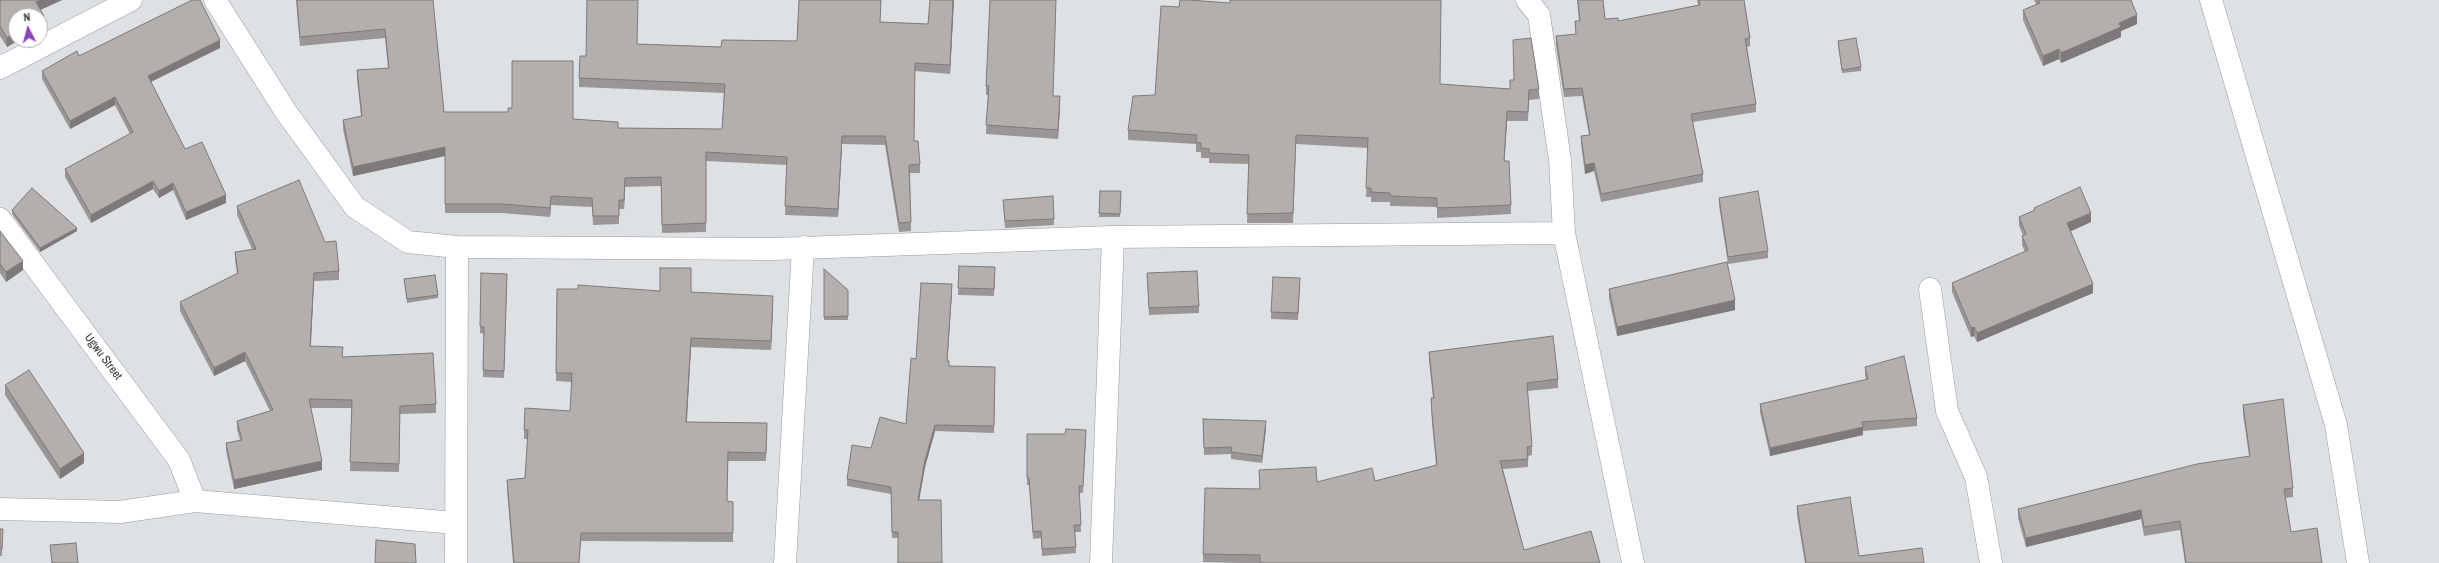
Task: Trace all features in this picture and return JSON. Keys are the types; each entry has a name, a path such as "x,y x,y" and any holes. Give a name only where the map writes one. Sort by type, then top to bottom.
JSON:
{"street":[{"path":"0,68 131,0"},
{"path":"215,0 286,112 355,208 408,242 457,247 773,249 803,246 927,245 1113,237 1564,233"},
{"path":"1528,0 1539,15 1560,160 1564,233 1608,450 1633,563"},
{"path":"2211,0 2234,84 2336,425 2358,563"},
{"name":"Ugwu Street","path":"0,219 178,460 195,501"},
{"path":"1101,563 1113,237"},
{"path":"785,563 803,246"},
{"path":"456,563 457,247"},
{"path":"1930,289 1947,411 1976,477 1992,563"},
{"path":"0,509 120,512 195,501 456,524"}],"building":[{"path":"0,0 41,0 36,2 39,8 8,8 7,38 0,26"},
{"path":"192,0 200,0 220,40 148,76 185,149 202,142 226,195 186,212 173,183 159,191 153,181 91,215 65,169 133,132 115,97 70,121 42,71 77,51 79,56"},
{"path":"297,0 433,0 444,112 508,112 508,108 512,108 512,61 573,61 573,119 618,122 618,128 722,129 725,84 579,78 580,56 586,56 587,0 638,0 637,44 721,47 722,40 797,41 799,0 881,0 880,22 928,24 930,0 953,0 950,65 915,63 914,141 918,141 920,164 909,165 911,222 899,223 885,136 842,136 838,209 785,206 787,157 706,152 706,223 662,225 661,177 625,178 624,200 619,200 619,216 593,216 592,198 551,196 550,208 502,204 445,204 445,147 353,167 343,120 362,116 357,70 389,68 385,29 300,37"},
{"path":"990,0 1056,0 1053,96 1060,96 1058,130 986,125 989,86 986,86"},
{"path":"1180,0 1230,3 1230,0 1441,0 1440,84 1510,89 1510,80 1514,80 1513,40 1531,38 1539,89 1529,90 1528,112 1507,111 1504,161 1509,161 1511,205 1437,208 1437,198 1390,196 1390,193 1371,192 1371,188 1366,188 1368,138 1296,135 1293,213 1247,214 1249,155 1209,153 1209,149 1201,148 1201,143 1196,142 1197,135 1128,130 1133,96 1155,95 1161,6 1179,7"},
{"path":"1578,0 1603,0 1605,19 1618,18 1618,21 1700,5 1699,0 1744,0 1750,38 1745,39 1756,104 1691,114 1703,174 1601,194 1594,163 1585,165 1581,136 1590,135 1582,88 1564,89 1556,36 1576,34 1575,21 1580,21"},
{"path":"2038,0 2131,0 2137,15 2119,23 2121,27 2061,53 2059,49 2043,56 2023,10 2040,3"},
{"path":"1856,38 1861,67 1842,70 1838,41"},
{"path":"299,180 325,242 336,241 339,271 314,273 310,346 343,347 342,357 433,353 436,404 400,406 399,464 350,462 352,400 309,399 322,461 234,480 226,443 242,440 237,421 273,410 245,352 214,368 180,302 238,273 235,252 256,249 237,206"},
{"path":"2080,187 2091,213 2067,223 2093,284 1977,333 1974,327 1971,328 1952,283 2028,250 2022,236 2026,234 2019,217 2035,210 2034,208"},
{"path":"32,188 77,228 40,248 12,210"},
{"path":"1100,191 1121,191 1120,214 1099,213"},
{"path":"1758,191 1768,251 1728,257 1719,198"},
{"path":"1053,196 1054,219 1005,221 1003,200"},
{"path":"0,231 23,261 6,272 0,264"},
{"path":"1727,262 1735,300 1617,327 1609,289"},
{"path":"959,266 995,267 994,289 958,288"},
{"path":"660,268 691,268 691,292 773,296 771,341 691,338 686,422 767,423 766,453 728,452 727,501 733,502 733,533 581,533 579,563 514,563 507,480 525,478 528,430 524,430 525,408 570,411 572,373 556,373 557,289 578,289 578,285 660,291"},
{"path":"824,269 848,290 848,316 824,317"},
{"path":"1197,271 1199,306 1149,308 1147,273"},
{"path":"481,273 507,274 504,371 483,370 484,327 480,326"},
{"path":"435,275 438,295 407,299 404,279"},
{"path":"1273,277 1300,278 1298,313 1271,312"},
{"path":"921,283 952,284 947,361 949,361 949,366 995,367 994,426 935,425 925,460 918,500 941,500 942,563 898,563 898,532 892,532 891,487 847,479 852,445 871,448 880,417 906,424 911,358 916,359"},
{"path":"1553,336 1558,379 1527,383 1532,446 1527,447 1528,459 1500,461 1524,550 1591,531 1600,563 1260,563 1260,555 1203,554 1205,488 1260,489 1259,470 1316,467 1317,482 1372,468 1375,481 1437,465 1431,398 1434,398 1429,352"},
{"path":"1904,356 1917,418 1862,422 1863,427 1770,448 1760,404 1868,379 1865,367"},
{"path":"29,370 84,453 60,469 5,385"},
{"path":"2283,399 2293,488 2284,489 2291,532 2317,528 2322,563 2186,563 2180,521 2144,527 2141,510 2026,538 2018,509 2197,464 2250,456 2243,405"},
{"path":"1203,419 1266,421 1262,456 1231,452 1232,447 1204,448"},
{"path":"1066,429 1086,430 1083,486 1079,486 1081,525 1074,525 1076,547 1042,549 1041,531 1033,532 1029,478 1027,478 1027,434 1065,434"},
{"path":"1850,497 1859,556 1922,548 1924,563 1806,563 1797,506"},
{"path":"0,529 3,529 2,549 0,549"},
{"path":"376,540 415,544 416,563 375,563"},
{"path":"76,543 78,563 52,563 50,545"}]}
